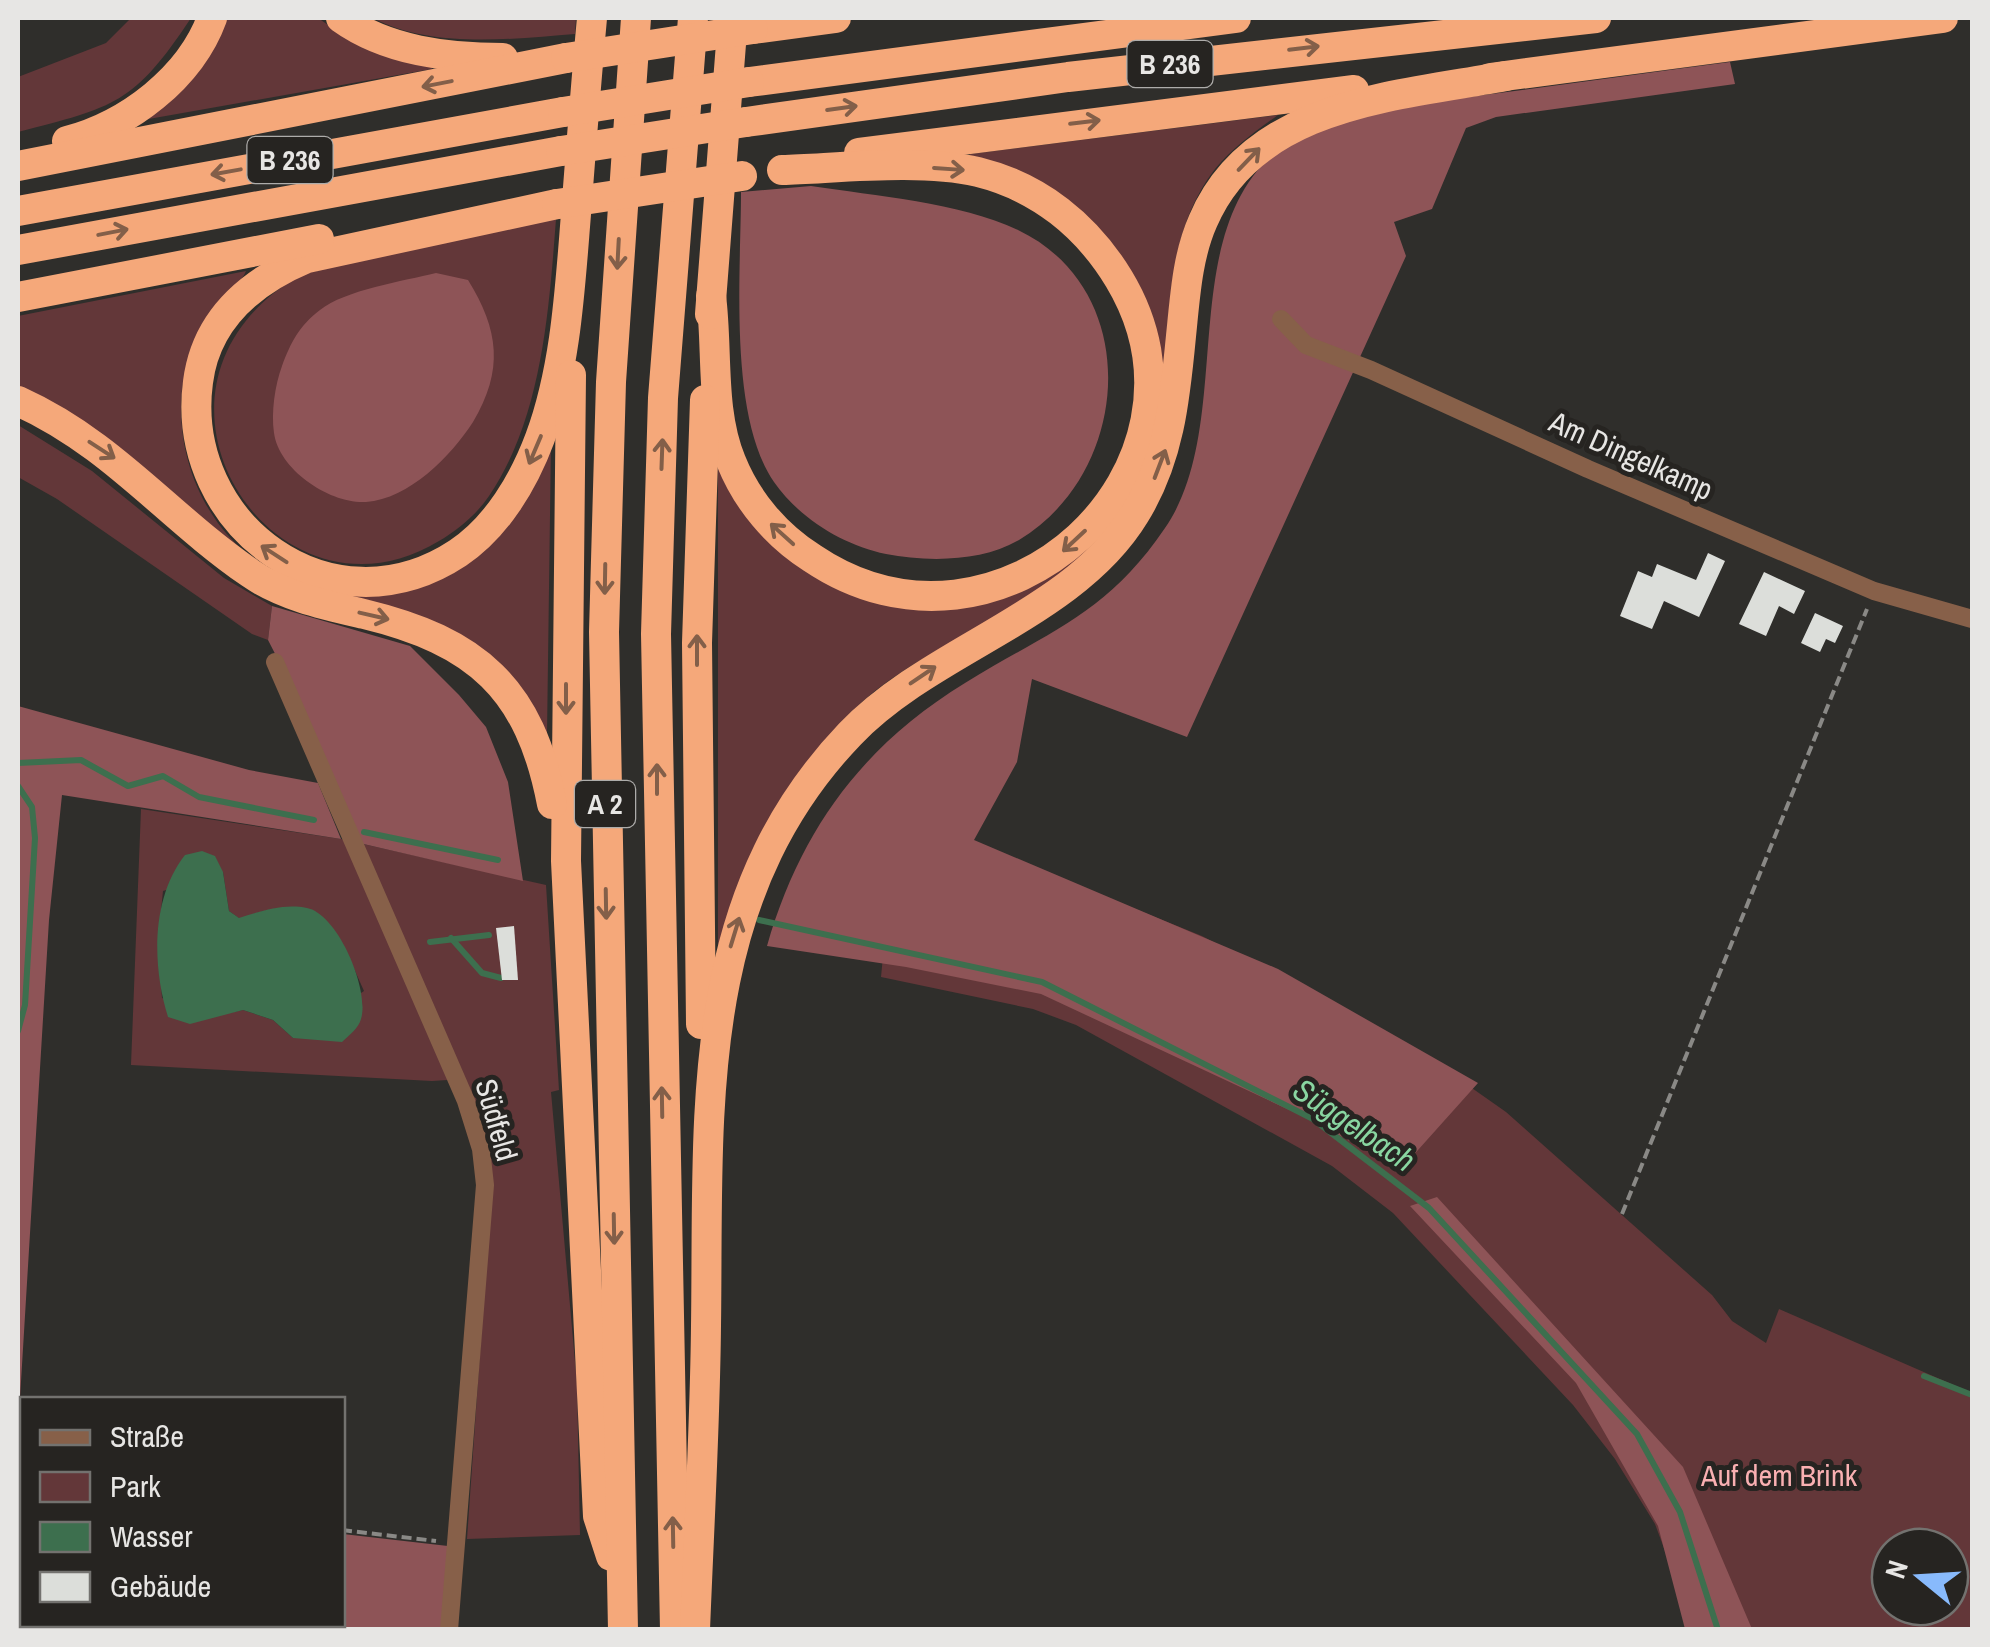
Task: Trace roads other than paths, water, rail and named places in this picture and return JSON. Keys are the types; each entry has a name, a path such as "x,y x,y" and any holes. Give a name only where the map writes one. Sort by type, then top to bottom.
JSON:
{"highway":[{"path":"18,152 96,134 127,116 188,60 212,18"},
{"path":"341,18 380,40 464,58 566,58"},
{"path":"557,204 307,258 275,271 245,292 212,338 200,369 195,430 213,488 261,546 292,566 328,576 374,580 402,577 457,553 500,512 521,482 552,400 570,286 592,18"},
{"name":"A 2","path":"623,1630 604,632 611,382 636,18"},
{"name":"A 2","path":"675,1630 656,634 664,379 693,18"},
{"path":"18,166 743,23 836,18"},
{"name":"B 236","path":"18,211 749,82 1236,18"},
{"name":"B 236","path":"18,250 561,151 746,122 1068,77 1596,18"},
{"path":"18,297 408,223 782,170 840,156 1011,131 1296,96 1506,76 1943,18"},
{"path":"709,1096 702,1059 697,644 711,296 743,23"},
{"path":"696,1630 705,1446 709,1096 718,1005 736,925 770,846 820,768 852,731 916,679 1084,573 1110,549 1146,494 1169,436 1190,261 1204,219 1226,183 1259,148 1316,116 1359,103 1506,76"},
{"path":"711,296 721,427 731,461 772,526 848,581 886,593 925,598 998,588 1041,569 1080,538 1115,494 1134,454 1142,424 1147,367 1130,296 1084,231 1029,191 974,171 782,170"},
{"path":"570,286 566,861 598,1516 622,1592"},
{"path":"18,402 49,416 116,458 253,575 309,600 434,634 487,667 508,691 536,739 566,861"}],"street":[{"name":"Am Dingelkamp","path":"1281,319 1306,346 1874,591 1972,619"},
{"name":"Südfeld","path":"275,662 466,1101 481,1149 485,1184 449,1630"}],"water":[{"path":"202,851 215,856 223,872 229,911 239,918 290,906 319,913 330,924 349,955 363,1006 358,1026 342,1042 293,1038 273,1020 243,1010 190,1024 168,1017 157,955 160,912 174,872 185,855"}],"waterway":[{"name":"Süggelbach","path":"18,763 81,760 128,786 163,776 199,797 314,820"},
{"path":"18,786 32,807 35,838 25,1005 18,1031"},
{"name":"Süggelbach","path":"364,832 498,860"},
{"name":"Süggelbach","path":"759,920 1042,982 1313,1119 1429,1208 1637,1434 1680,1512 1718,1630"},
{"path":"430,942 489,935"},
{"path":"451,938 482,973 501,978"},
{"path":"1924,1376 1972,1395"}],"park label":[{"name":"Auf dem Brink","path":"1779,1476"}]}
